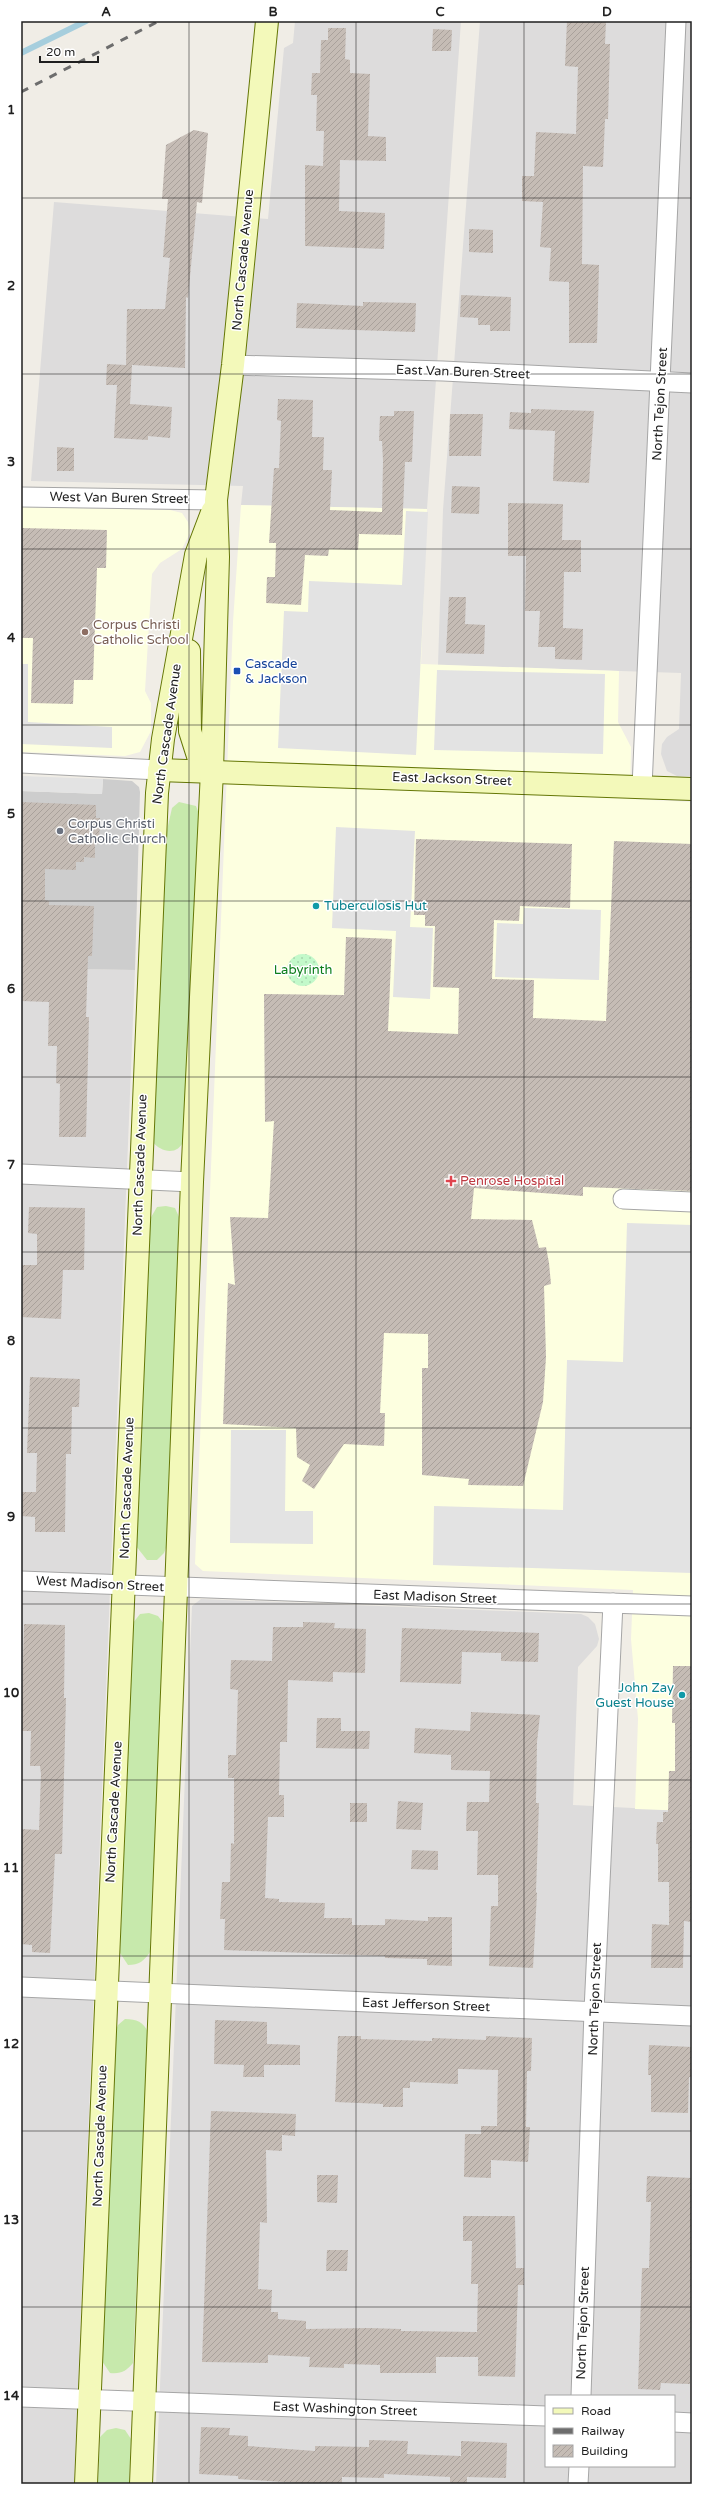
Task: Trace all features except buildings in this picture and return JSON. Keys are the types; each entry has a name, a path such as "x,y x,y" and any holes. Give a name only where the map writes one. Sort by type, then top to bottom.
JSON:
{"main road":[{"name":"North Cascade Avenue","path":"141,2484 160,1993 178,1588 192,1182 212,772 218,557 216,500 233,364 259,84 267,21"},
{"name":"North Cascade Avenue","path":"86,2484 124,1586 139,1180 159,770 196,555 216,500"},
{"path":"187,603 190,731 198,756 212,772"},
{"name":"East Jackson Street","path":"159,770 692,789"}],"street":[{"name":"North Tejon Street","path":"642,787 676,21"},
{"name":"East Van Buren Street","path":"233,364 443,371 692,383"},
{"name":"West Van Buren Street","path":"21,497 216,500"},
{"path":"21,763 159,770"},
{"path":"21,1174 192,1182"},
{"path":"623,1199 692,1202"},
{"name":"West Madison Street","path":"21,1581 178,1588"},
{"name":"East Madison Street","path":"178,1588 613,1602 692,1606"},
{"name":"North Tejon Street","path":"581,2395 594,2011 613,1602"},
{"name":"East Jefferson Street","path":"21,1987 692,2016"},
{"name":"East Washington Street","path":"21,2397 144,2403 545,2416"},
{"path":"675,2422 692,2423"},
{"path":"578,2484 579,2467"}],"shaded area":[{"path":"295,21 461,21 427,509 241,505 243,486 31,481 54,202 268,219 284,48 293,43"},
{"path":"480,21 692,21 692,776 677,776 667,771 661,754 662,744 667,737 679,729 681,673 438,665 443,510"},
{"name":"Penrose Hospital","path":"241,505 427,509 421,664 619,671 618,722 631,747 630,799 692,802 692,1811 635,1809 638,1719 631,1639 633,1590 203,1571 195,1564 233,622"},
{"name":"Corpus Christi Catholic School","path":"21,507 170,510 182,513 188,522 190,533 182,549 160,563 152,574 145,691 151,703 151,731 140,752 125,756 21,752"},
{"path":"406,511 428,512 416,755 278,748 284,611 308,612 309,581 402,585"},
{"path":"21,664 28,664 28,722 112,727 112,748 21,744"},
{"path":"437,670 605,674 603,754 434,750"},
{"path":"21,776 103,779 102,794 21,791"},
{"path":"103,779 132,781 139,787 140,792 135,970 21,968 21,791 102,794"},
{"path":"336,827 415,831 410,927 433,928 430,999 393,997 396,931 332,928"},
{"path":"524,908 601,910 599,980 495,977 497,923 523,924"},
{"path":"21,968 135,970 74,2484 21,2484"},
{"path":"627,1223 692,1225 692,1573 433,1565 434,1506 563,1510 567,1360 623,1362"},
{"path":"231,1430 286,1430 285,1511 313,1511 313,1544 230,1543"},
{"path":"201,1599 581,1614 588,1617 595,1624 599,1639 597,1646 578,1667 573,1805 692,1811 692,2484 156,2484 192,1606"}],"green space":[{"path":"179,802 196,806 199,814 184,1140 178,1149 169,1151 160,1148 152,1141 165,839 172,808"},
{"name":"Labyrinth","path":"300,954 306,954 315,958 319,970 315,982 306,986 300,986 291,982 287,973 287,967 291,958"},
{"path":"166,1206 175,1208 179,1217 167,1545 164,1553 157,1560 147,1560 136,1546 150,1219 157,1207"},
{"path":"149,1613 158,1616 164,1624 150,1952 141,1962 128,1965 120,1953 133,1623 140,1614"},
{"path":"125,2019 139,2022 148,2032 133,2363 123,2371 118,2373 110,2373 102,2361 115,2033 118,2025"},
{"path":"116,2428 125,2430 131,2439 129,2484 98,2484 100,2437 107,2430"}],"waterway":[{"path":"21,53 86,21"}],"railway":[{"path":"21,92 159,21"}],"place":[{"name":"Corpus Christi Catholic School","path":"85,632"},
{"name":"Cascade & Jackson","path":"237,671"},
{"name":"Corpus Christi Catholic Church","path":"60,831"},
{"name":"Tuberculosis Hut","path":"316,906"},
{"name":"Penrose Hospital","path":"451,1181"},
{"name":"John Zay Guest House","path":"682,1695"}]}
